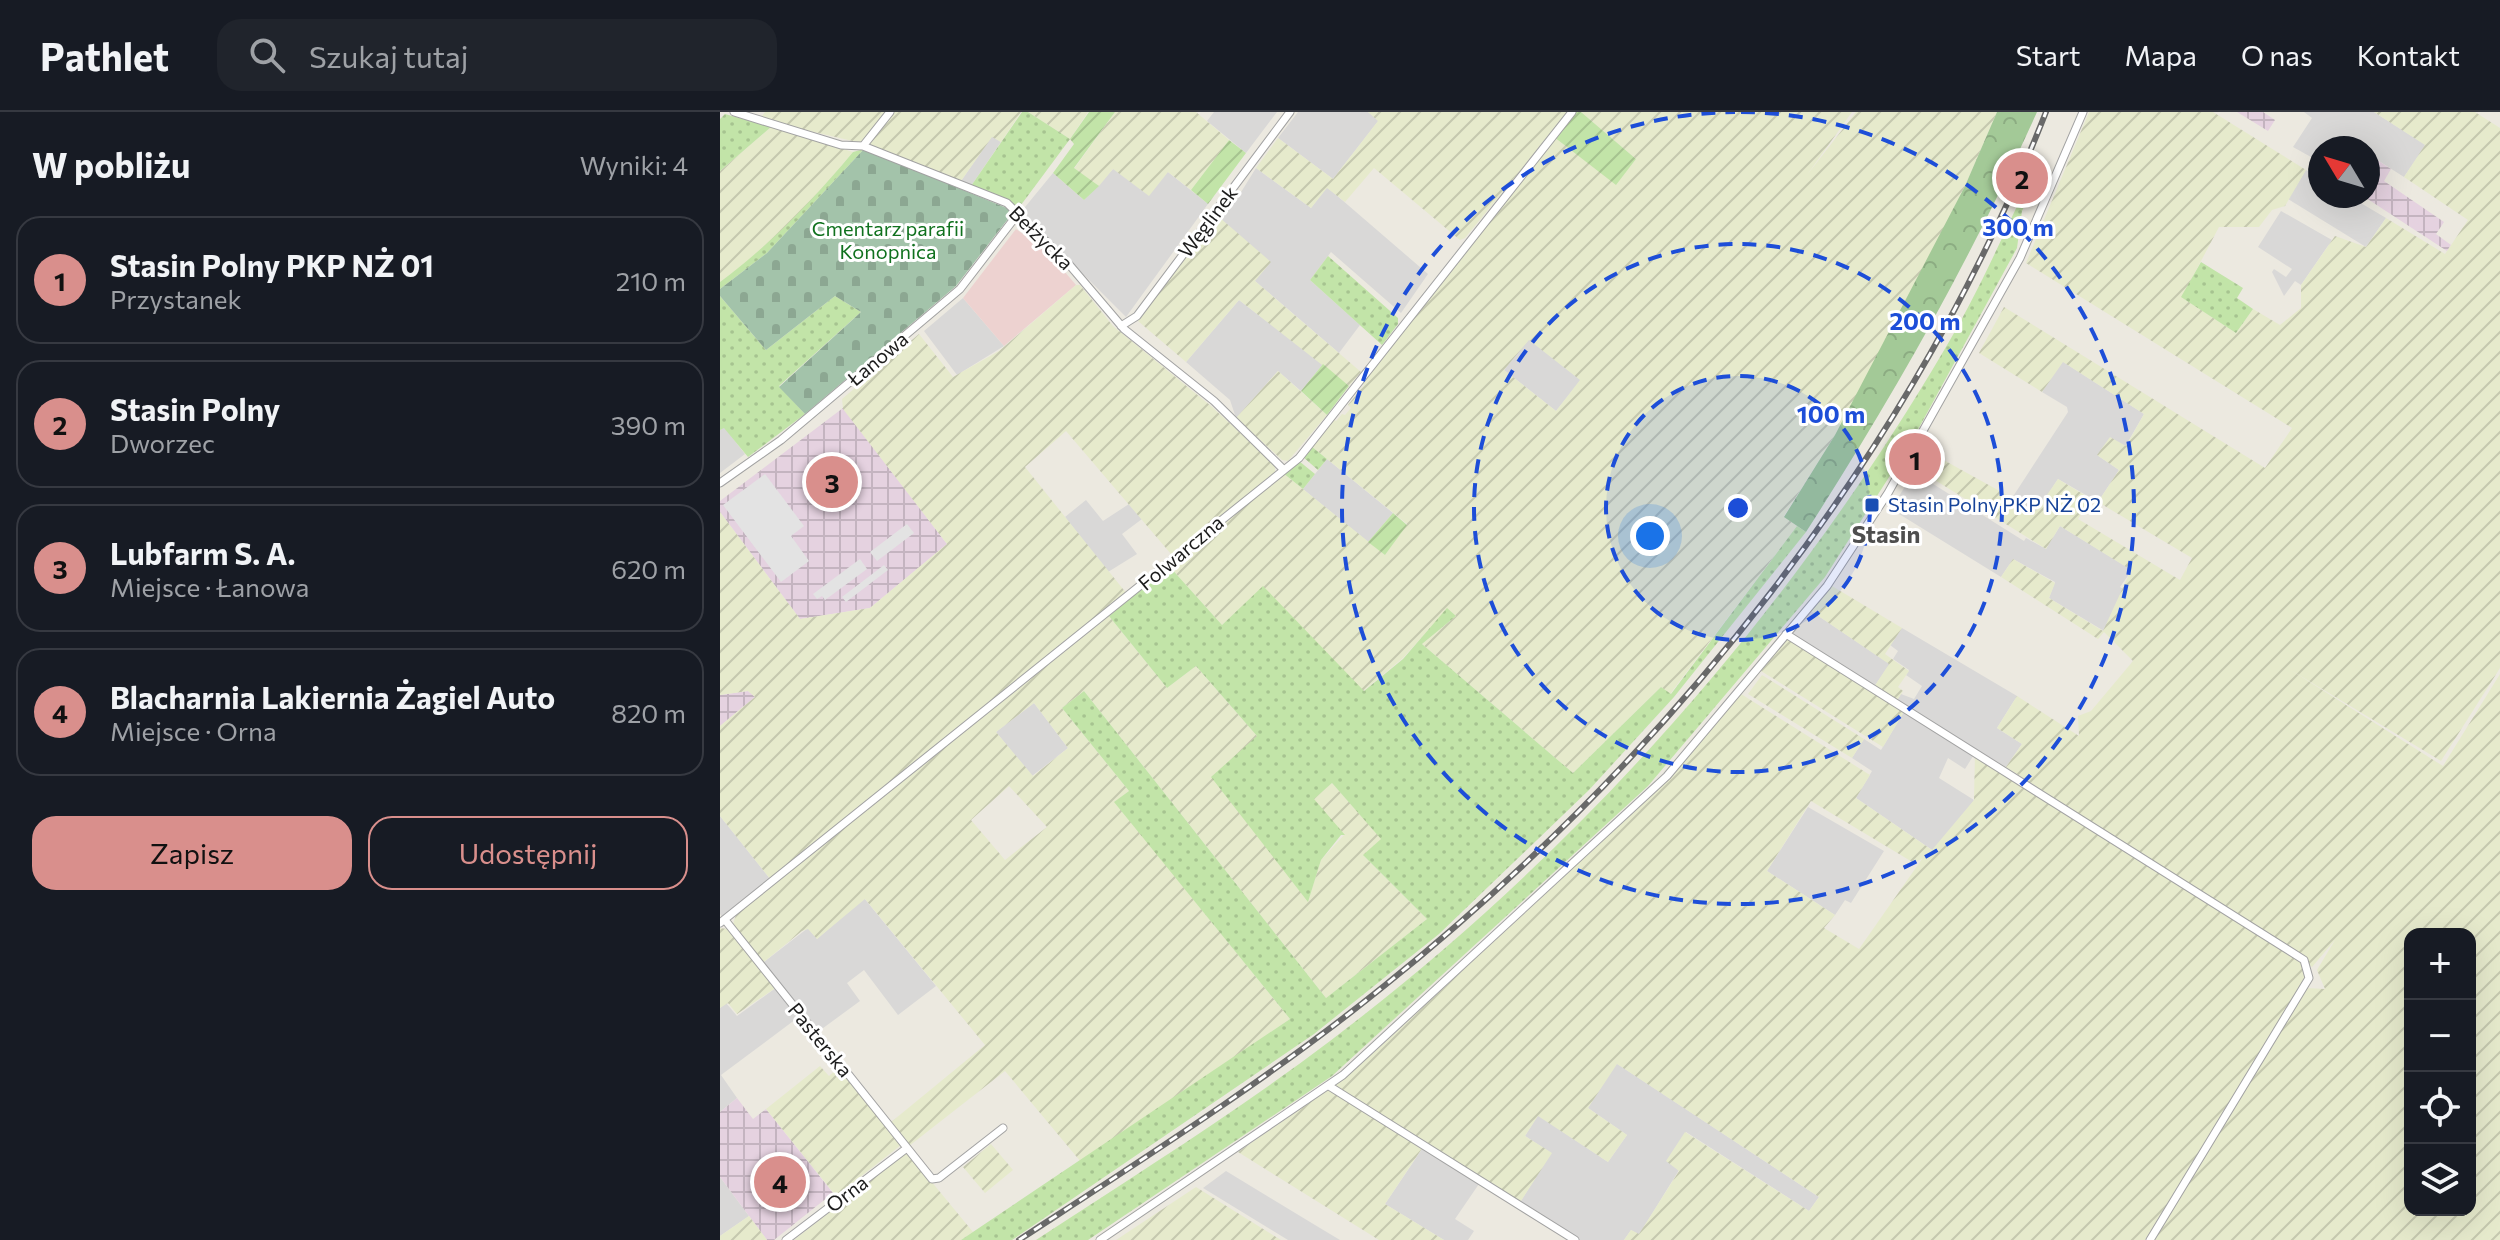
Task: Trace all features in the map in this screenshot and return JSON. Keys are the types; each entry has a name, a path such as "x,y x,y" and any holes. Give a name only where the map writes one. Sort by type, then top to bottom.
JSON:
{"street":[{"name":"Bełżycka","path":"734,112 841,145 863,146 1007,203 1067,262 1121,326 1214,401 1284,470"},
{"path":"863,146 890,112"},
{"name":"Węglinek","path":"1121,326 1137,316 1290,112"},
{"name":"Folwarczna","path":"721,922 1299,458 1572,112"},
{"path":"1100,1240 1329,1086 1381,1043 1643,800 1827,586 1918,444 2020,258 2083,112"},
{"name":"Łanowa","path":"720,483 781,440 960,289 1017,215"},
{"path":"1786,634 2304,960 2309,978 2150,1240"},
{"name":"Pasterska","path":"721,922 932,1179 939,1178 1003,1128"},
{"path":"1329,1086 1575,1240"},
{"name":"Orna","path":"786,1240 907,1148"}],"shaded area":[{"path":"1214,112 1277,112 1246,153 1207,121"},
{"path":"1298,112 1368,112 1379,120 1333,179 1278,138"},
{"path":"2237,112 2263,112 2275,120 2268,131"},
{"path":"2304,112 2374,112 2426,145 2404,177 2380,162 2380,136 2308,136 2308,155 2293,147 2312,118"},
{"path":"992,136 1001,142 971,186 961,181"},
{"path":"2380,162 2391,169 2384,181 2444,222 2436,234 2451,245 2447,251 2380,207"},
{"path":"1256,168 1311,208 1327,187 1428,274 1401,313 1331,252 1310,280 1360,325 1339,353 1255,281 1219,217 1235,196 1238,197"},
{"path":"1113,169 1168,172 1208,204 1126,317 1021,212 1053,173 1084,200"},
{"path":"2306,170 2308,208 2369,208 2386,218 2366,247 2288,199"},
{"path":"2281,211 2332,240 2301,285 2295,281 2284,296 2272,272 2274,269 2286,277 2292,269 2258,247"},
{"path":"1016,229 1047,251 1076,285 1004,346 963,298"},
{"path":"963,298 1004,346 957,375 924,331"},
{"path":"1239,300 1323,364 1301,391 1278,371 1236,418 1230,400 1186,362"},
{"path":"1529,339 1581,380 1556,411 1504,370"},
{"path":"2062,361 2144,414 2125,447 2097,455 2119,470 2098,502 2058,479 2037,511 2032,511 2012,498 2068,412 2067,407 2042,392"},
{"path":"843,408 947,544 870,608 800,619 720,512 720,501"},
{"path":"724,427 745,454 720,473 720,430"},
{"path":"1327,459 1393,513 1368,542 1303,489"},
{"path":"1914,472 2024,541 2026,538 2046,549 2060,526 2132,570 2120,587 2128,592 2104,631 2049,598 2055,582 2013,559 2001,577 1891,509"},
{"path":"765,474 804,526 791,536 809,561 781,582 723,505"},
{"path":"1086,500 1103,521 1129,504 1142,519 1122,534 1137,554 1108,572 1065,517"},
{"path":"907,524 914,533 877,561 870,552"},
{"path":"860,559 867,569 825,600 822,596 817,599 813,594"},
{"path":"884,565 888,570 846,602 842,597"},
{"path":"1811,611 1890,664 1874,687 1791,635"},
{"path":"1902,628 2017,696 1997,728 2022,744 2006,767 1896,702 1901,694 1914,699 1922,686 1906,675 1909,670 1893,659 1898,651 1890,645"},
{"path":"748,691 755,697 720,726 720,695"},
{"path":"1034,703 1068,748 1032,776 996,732"},
{"path":"1905,710 1975,753 1965,769 1948,758 1939,778 1974,800 1938,854 1856,798 1872,771 1852,758 1864,739 1881,750"},
{"path":"1808,807 1884,851 1851,903 1845,900 1835,915 1767,871"},
{"path":"720,816 771,880 722,917 720,914"},
{"path":"864,898 936,986 898,1015 864,970 847,983 860,1001 815,1034 800,1016 721,1075 737,1098 720,1112 720,1008 726,1003 737,1016 777,987 760,965 808,928 817,939"},
{"path":"1616,1063 1819,1197 1809,1211 1686,1132 1679,1170 1639,1235 1631,1230 1624,1240 1575,1240 1519,1204 1551,1153 1525,1136 1538,1115 1608,1162 1627,1135 1588,1108"},
{"path":"737,1098 753,1119 766,1109 833,1193 774,1240 767,1240 720,1177 720,1112"},
{"path":"1424,1146 1481,1181 1455,1219 1474,1231 1468,1240 1444,1240 1385,1204"},
{"path":"1226,1171 1340,1240 1288,1240 1203,1188"},
{"path":"720,1177 749,1216 720,1236"}],"green space":[{"path":"765,112 886,112 861,143 797,128 762,116"},
{"path":"894,112 1021,112 1001,142 992,137 961,181 869,144"},
{"path":"1022,112 1028,112 1070,139 1018,209 971,186"},
{"path":"1028,112 1088,112 1070,139"},
{"path":"1089,112 1115,112 1074,168 1099,186 1084,200 1053,173 1074,144 1070,139"},
{"path":"1115,112 1196,112 1229,140 1191,190 1168,172 1149,196 1113,169 1099,186 1074,169"},
{"path":"1368,112 1568,112 1465,238 1460,240 1374,168 1345,202 1327,188 1311,208 1256,168 1278,138 1333,179 1378,121"},
{"path":"1575,112 1581,112 1636,159 1616,185 1554,137"},
{"path":"1581,112 1852,112 1807,175 1856,112 1997,112 1965,186 1890,333 1835,435 1784,516 1797,526 1670,694 1661,687 1573,773 1422,644 1456,616 1447,609 1403,658 1363,691 1263,587 1222,625 1169,566 1283,473 1385,555 1407,524 1311,446 1333,419 1336,421 1351,408 1348,405 1364,385 1361,382 1554,137 1616,184 1636,159","holes":["1529,340 1580,380 1556,411 1504,370"]},
{"path":"1997,112 2037,112 1985,221 1929,326 1870,430 1806,532 1784,517 1835,435 1965,186"},
{"path":"2089,112 2213,112 2306,170 2285,206 2272,210 2259,227 2219,227 2182,297 2236,333 2253,309 2280,325 2301,308 2301,285 2335,236 2366,247 2386,218 2445,254 2468,220 2404,177 2425,145 2374,112 2475,112 2500,128 2500,668 2441,761 2289,669 2443,766 2500,674 2500,1240 2153,1240 2306,988 2325,989 2317,970 2335,940 2312,967 2305,961 2305,979 2145,1240 1624,1240 1631,1230 1639,1234 1679,1171 1666,1161 1685,1132 1809,1211 1819,1197 1617,1064 1588,1108 1627,1135 1608,1162 1538,1116 1525,1136 1552,1153 1519,1204 1423,1147 1385,1204 1444,1240 1379,1240 1238,1152 1344,1079 1381,1046 1661,787 1741,694 1870,775 1856,798 1932,850 1974,800 1975,753 2235,915 2006,767 2022,744 1997,728 2017,696 2079,736 2078,716 2091,711 2133,661 2104,632 2098,639 2001,577 2013,559 2055,583 2049,598 2103,631 2131,570 2060,526 2046,549 1909,464 1920,447 2036,511 2058,479 2091,499 2078,519 2180,580 2192,558 2098,502 2119,470 2097,455 2110,437 2126,446 2144,414 2063,362 2042,392 1979,353 2004,307 2265,468 2292,428 2026,263","holes":["1811,801 1914,863 1922,859 1859,949 1824,928 1835,915 1767,871"]},
{"path":"725,114 771,127 720,171 720,119"},
{"path":"771,127 853,152 803,211 761,252 720,282 720,171"},
{"path":"1229,140 1246,153 1208,204 1191,190"},
{"path":"864,149 767,253 720,289 720,282 757,253 790,221 853,152"},
{"name":"Cmentarz parafii Konopnica","path":"864,149 1009,209 1011,215 956,286 805,414 779,387 861,312 835,296 766,350 720,296 720,289 767,253"},
{"path":"2026,187 2032,190 2022,211 2017,248 1909,446 1825,577 1648,786 1332,1076 1088,1240 1036,1240 1221,1118 1330,1041 1421,969 1508,892 1591,811 1670,726 1745,638 1816,546 1882,450 1955,332"},
{"path":"1219,217 1271,262 1255,281 1361,372 1349,386 1239,300 1186,362 1138,321 1203,232"},
{"path":"1328,256 1398,318 1398,324 1382,345 1310,280"},
{"path":"2201,262 2243,288 2237,298 2253,309 2236,333 2181,297"},
{"path":"1076,285 1080,285 1113,326 1211,406 1275,465 1275,474 1171,554 1066,431 1025,467 1127,594 771,880 720,816 720,726 755,697 748,691 720,695 720,512 800,619 870,608 947,544 843,409 842,399 919,334 953,377 999,351"},
{"path":"720,296 766,350 835,296 861,312 779,386 805,414 748,457 724,428 720,430"},
{"path":"1323,364 1349,386 1327,415 1301,391"},
{"path":"1278,371 1327,415 1288,461 1282,460 1236,418"},
{"path":"1311,446 1327,459 1318,470 1303,457"},
{"path":"1299,461 1315,474 1303,489 1283,473"},
{"path":"1393,513 1407,525 1385,555 1368,542"},
{"path":"1797,526 1806,532 1674,697 1589,790 1439,934 1314,1034 1012,1240 961,1240 1290,1019 1114,802 1129,791 1062,708 1084,691 1326,998 1427,919 1363,855 1381,839 1332,783 1314,799 1345,835 1341,835 1321,860 1308,902 1211,777 1257,736 1196,666 1167,688 1109,616 1169,566 1222,625 1263,586 1364,691 1403,659 1447,608 1456,616 1422,644 1573,773 1661,687 1671,694"},
{"path":"1832,586 1902,628 1885,654 1909,671 1898,687 1903,691 1896,702 1874,687 1889,664 1811,611"},
{"path":"1109,616 1167,688 1196,666 1257,736 1308,901 1321,860 1344,835 1313,799 1332,783 1382,839 1364,856 1427,919 1326,998 1084,691 1062,708 1129,791 1115,802 1290,1019 1081,1162 1005,1071 909,1146 890,1123 985,1045 865,899 817,939 808,929 802,931 760,965 777,987 737,1014 728,1003 720,1008 720,928 728,929 757,961 733,924 736,915","holes":["1034,703 1068,748 1033,776 996,732","1009,786 1047,827 1005,860 971,820"]},
{"path":"1788,637 1905,710 1883,747 1761,671"},
{"path":"1762,675 1864,739 1852,758 1748,694"},
{"path":"820,1066 829,1076 838,1068 901,1145 836,1196 766,1109"},
{"path":"991,1144 1013,1170 985,1193 963,1167"},
{"path":"907,1152 973,1232 961,1240 794,1240"},
{"path":"1196,1187 1281,1240 1116,1240"},
{"path":"749,1216 767,1240 720,1240 720,1236"}],"railway":[{"path":"1019,1240 1251,1086 1384,986 1489,897 1589,801 1683,699 1772,591 1853,478 1926,361 1991,238 2046,112"}],"place":[{"name":"Stasin Polny","path":"2022,178"},
{"name":"Stasin Polny PKP NŻ 01","path":"1915,459"},
{"name":"Lubfarm S. A.","path":"832,482"},
{"name":"Stasin Polny PKP NŻ 02","path":"1872,505"},
{"name":"Blacharnia Lakiernia Żagiel Auto","path":"780,1182"}],"district":[{"name":"Stasin","path":"1886,535"}]}
